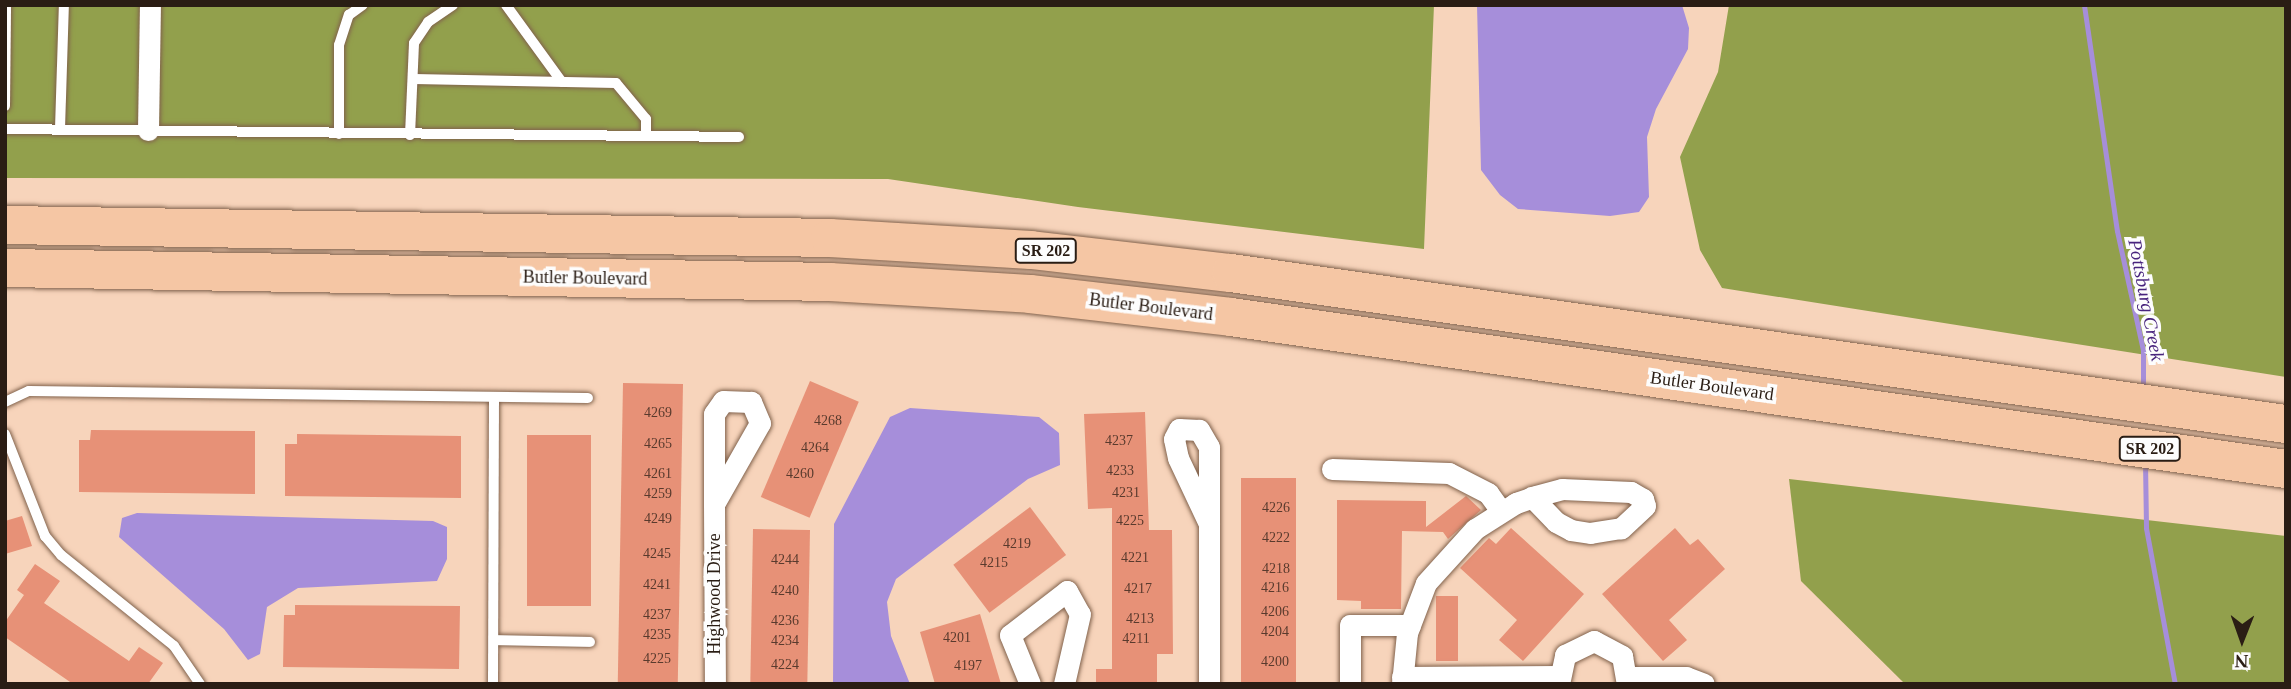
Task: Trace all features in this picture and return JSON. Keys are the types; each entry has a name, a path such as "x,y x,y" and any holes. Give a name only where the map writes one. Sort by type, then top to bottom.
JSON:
{"highway":[{"name":"SR 202","path":"5,225 804,238 1031,250 1178,265 2286,424"},
{"name":"Butler Boulevard","path":"5,268 817,282 1003,291 1231,317 2286,469"}],"street":[{"path":"148,130 150,5"},
{"path":"1332,469 1449,472 1488,493 1501,511"},
{"path":"1532,497 1501,511 1466,536 1426,583 1410,625 1402,680 1558,680 1564,655 1594,641 1622,656 1628,680 1686,677 1704,684"},
{"name":"Highwood Drive","path":"714,504 715,684"},
{"path":"1209,524 1209,684"},
{"path":"1030,684 1010,635 1067,591 1080,614 1064,684"},
{"path":"1350,684 1350,625 1410,625"}],"lane":[{"path":"5,106 6,5"},
{"path":"60,129 64,5"},
{"path":"339,134 339,45 349,15 363,5"},
{"path":"410,135 414,43 428,22 453,5"},
{"path":"506,5 562,82"},
{"path":"414,79 615,83 646,119 646,136"},
{"path":"5,129 738,137"},
{"path":"5,402 29,391 588,398"},
{"path":"494,397 494,684"},
{"path":"5,435 53,546 174,646 201,684"},
{"path":"494,640 590,642"}],"green space":[{"path":"5,5 1434,5 1424,249 1078,207 888,179 5,178"},
{"path":"1729,5 2286,5 2286,377 1722,288 1700,250 1680,157 1718,72"},
{"path":"1789,479 2286,536 2286,684 1905,684 1801,581"}],"shaded area":[{"path":"1477,5 1682,5 1689,28 1688,49 1656,109 1647,137 1649,197 1639,212 1610,216 1518,209 1500,195 1481,170"},
{"path":"910,408 1039,417 1059,433 1060,465 1028,479 896,579 887,602 891,636 910,684 833,684 834,524 890,417"},
{"path":"137,513 433,521 447,527 447,559 437,581 298,588 267,607 260,654 248,660 224,629 119,537 122,518"}],"building":[{"path":"810,381 859,402 810,518 761,497"},
{"path":"623,383 683,384 678,684 618,684"},
{"path":"1145,412 1149,530 1172,530 1173,654 1157,654 1157,684 1096,684 1096,669 1112,669 1112,508 1088,509 1084,414"},
{"path":"91,430 255,431 255,494 79,492 79,440 90,440"},
{"path":"297,434 461,436 461,498 285,496 285,444 297,444"},
{"path":"527,435 591,435 591,606 527,606"},
{"path":"1241,478 1296,478 1296,684 1241,684"},
{"path":"1466,496 1481,510 1448,539 1443,532 1402,531 1401,609 1361,609 1361,601 1337,600 1337,500 1426,501 1426,527"},
{"path":"1030,507 1066,555 989,613 953,565"},
{"path":"22,516 32,546 5,554 5,521"},
{"path":"1511,528 1584,594 1523,661 1499,640 1517,620 1460,568 1489,538 1496,544"},
{"path":"1675,528 1690,545 1698,539 1725,569 1669,620 1687,640 1663,661 1602,594"},
{"path":"753,529 810,530 807,684 750,684"},
{"path":"35,564 60,581 44,603 129,661 139,647 163,663 148,684 73,684 5,637 5,622 24,595 17,590"},
{"path":"1436,596 1458,596 1458,661 1436,661"},
{"path":"295,605 460,606 459,669 283,667 284,615 295,615"},
{"path":"980,614 1001,684 935,684 920,632"}],"waterway":[{"name":"Pottsburg Creek","path":"2084,5 2117,231 2143,350 2143,389"},
{"name":"Pottsburg Creek","path":"2145,462 2146,528 2175,684"}]}
